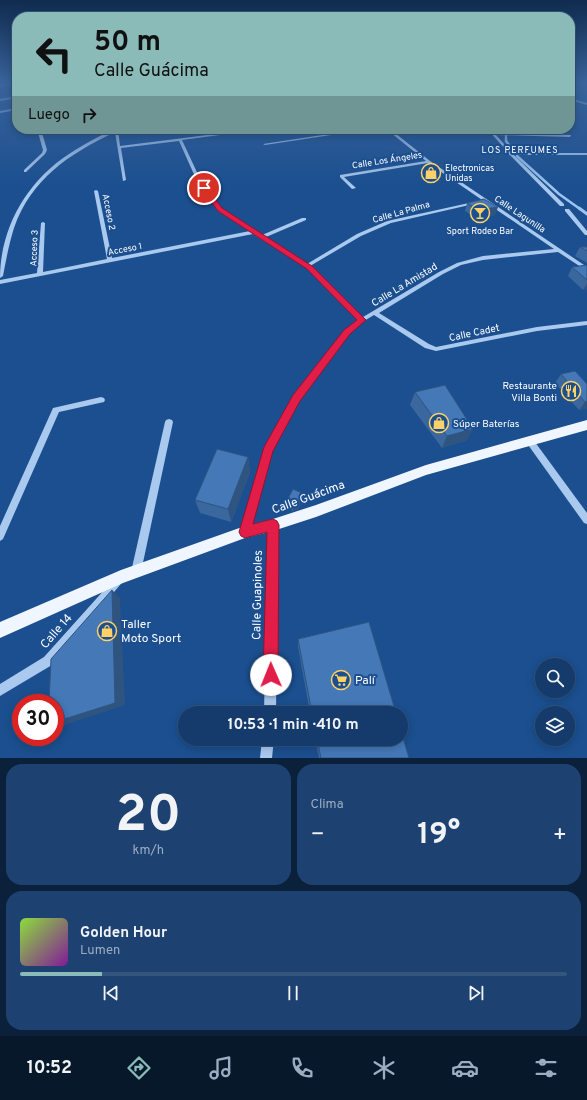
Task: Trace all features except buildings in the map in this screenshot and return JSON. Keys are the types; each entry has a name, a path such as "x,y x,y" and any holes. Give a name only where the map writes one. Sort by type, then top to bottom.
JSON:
{"main road":[{"name":"Calle Guácima","path":"0,630 121,577 245,532 273,525 426,470 587,425"}],"street":[{"path":"25,171 44,153 45,150 40,134"},
{"path":"0,276 13,223 22,204 38,181 60,162 109,134"},
{"path":"117,134 124,180"},
{"path":"119,147 224,134"},
{"path":"265,144 334,134"},
{"name":"Calle Lagunilla","path":"394,134 429,162 587,269"},
{"path":"493,134 570,136"},
{"path":"493,134 510,154 562,205"},
{"path":"180,140 199,181 220,210 307,266 362,320"},
{"path":"510,154 587,154"},
{"name":"Calle Los Ángeles","path":"354,188 341,176 429,162"},
{"name":"Acceso 2","path":"96,191 110,261"},
{"name":"Calle La Palma","path":"307,266 359,235 389,222 484,200"},
{"path":"567,210 587,234"},
{"path":"262,237 304,219"},
{"name":"Acceso 3","path":"40,274 43,223"},
{"name":"Acceso 1","path":"0,282 254,232"},
{"name":"Calle La Amistad","path":"245,532 268,450 297,398 347,332 362,320 459,264 483,258 558,250"},
{"name":"Calle Cadet","path":"375,313 427,346 436,349 537,329 587,324"},
{"path":"0,536 56,410 101,400"},
{"path":"136,572 168,422"},
{"path":"529,440 587,520"},
{"name":"Calle Guapinoles","path":"270,706 273,525"},
{"name":"Calle 14","path":"0,690 48,661 121,577"},
{"path":"266,758 267,746"}],"waterway":[{"path":"506,135 506,141 514,152"},
{"path":"517,156 559,194 580,209"},
{"path":"579,208 587,214"}],"place":[{"name":"Electronicas Unidas","path":"431,173"},
{"name":"Sport Rodeo Bar","path":"480,213"},
{"name":"Restaurante Villa Bonti","path":"571,391"},
{"name":"Súper Baterías","path":"439,423"},
{"name":"Taller Moto Sport","path":"107,631"},
{"name":"Palí","path":"341,680"}],"district":[{"name":"LOS PERFUMES","path":"520,150"}],"route":[{"path":"204,188 220,210 309,268 362,320 347,332 297,398 268,450 245,532 273,525 270,634 271,675"}]}
